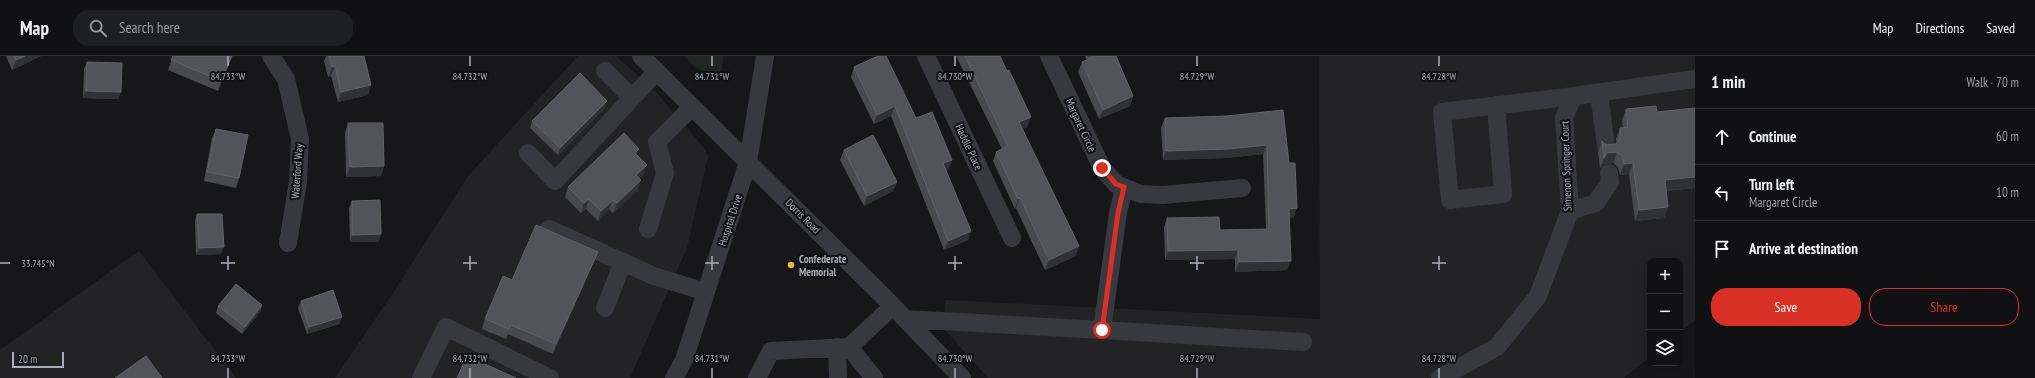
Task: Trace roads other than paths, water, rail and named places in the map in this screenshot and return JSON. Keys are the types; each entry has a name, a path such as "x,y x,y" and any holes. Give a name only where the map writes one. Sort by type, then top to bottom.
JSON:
{"street":[{"name":"Waterford Way","path":"271,56 286,79 300,139 298,182 288,243"},
{"name":"Dorris Road","path":"641,56 899,313 962,378"},
{"name":"Hospital Drive","path":"674,378 684,360 748,162 765,56"},
{"name":"Haddle Place","path":"926,56 1012,238"},
{"name":"Margaret Circle","path":"1049,56 1102,168 1116,184 1140,194 1163,195 1242,188"},
{"path":"605,71 632,98"},
{"path":"528,153 555,181 657,71"},
{"path":"1496,105 1503,194 1450,200 1442,112 1496,105 1599,93 1695,79"},
{"path":"1599,93 1606,146"},
{"name":"Simenon Springer Court","path":"1440,378 1497,347 1538,296 1570,211 1564,117 1574,96"},
{"path":"648,229 665,173 657,142 692,107"},
{"path":"1570,211 1596,203 1610,182 1609,173"},
{"path":"1102,330 1118,213 1124,187"},
{"path":"549,229 654,276 706,292"},
{"path":"605,308 623,262"},
{"path":"757,378 770,351 843,347 899,313 1102,330 1303,342"},
{"path":"421,378 446,327 550,378"},
{"path":"838,378 843,347"},
{"path":"843,347 874,378"}],"place":[{"name":"Confederate Memorial","path":"791,265"}]}
